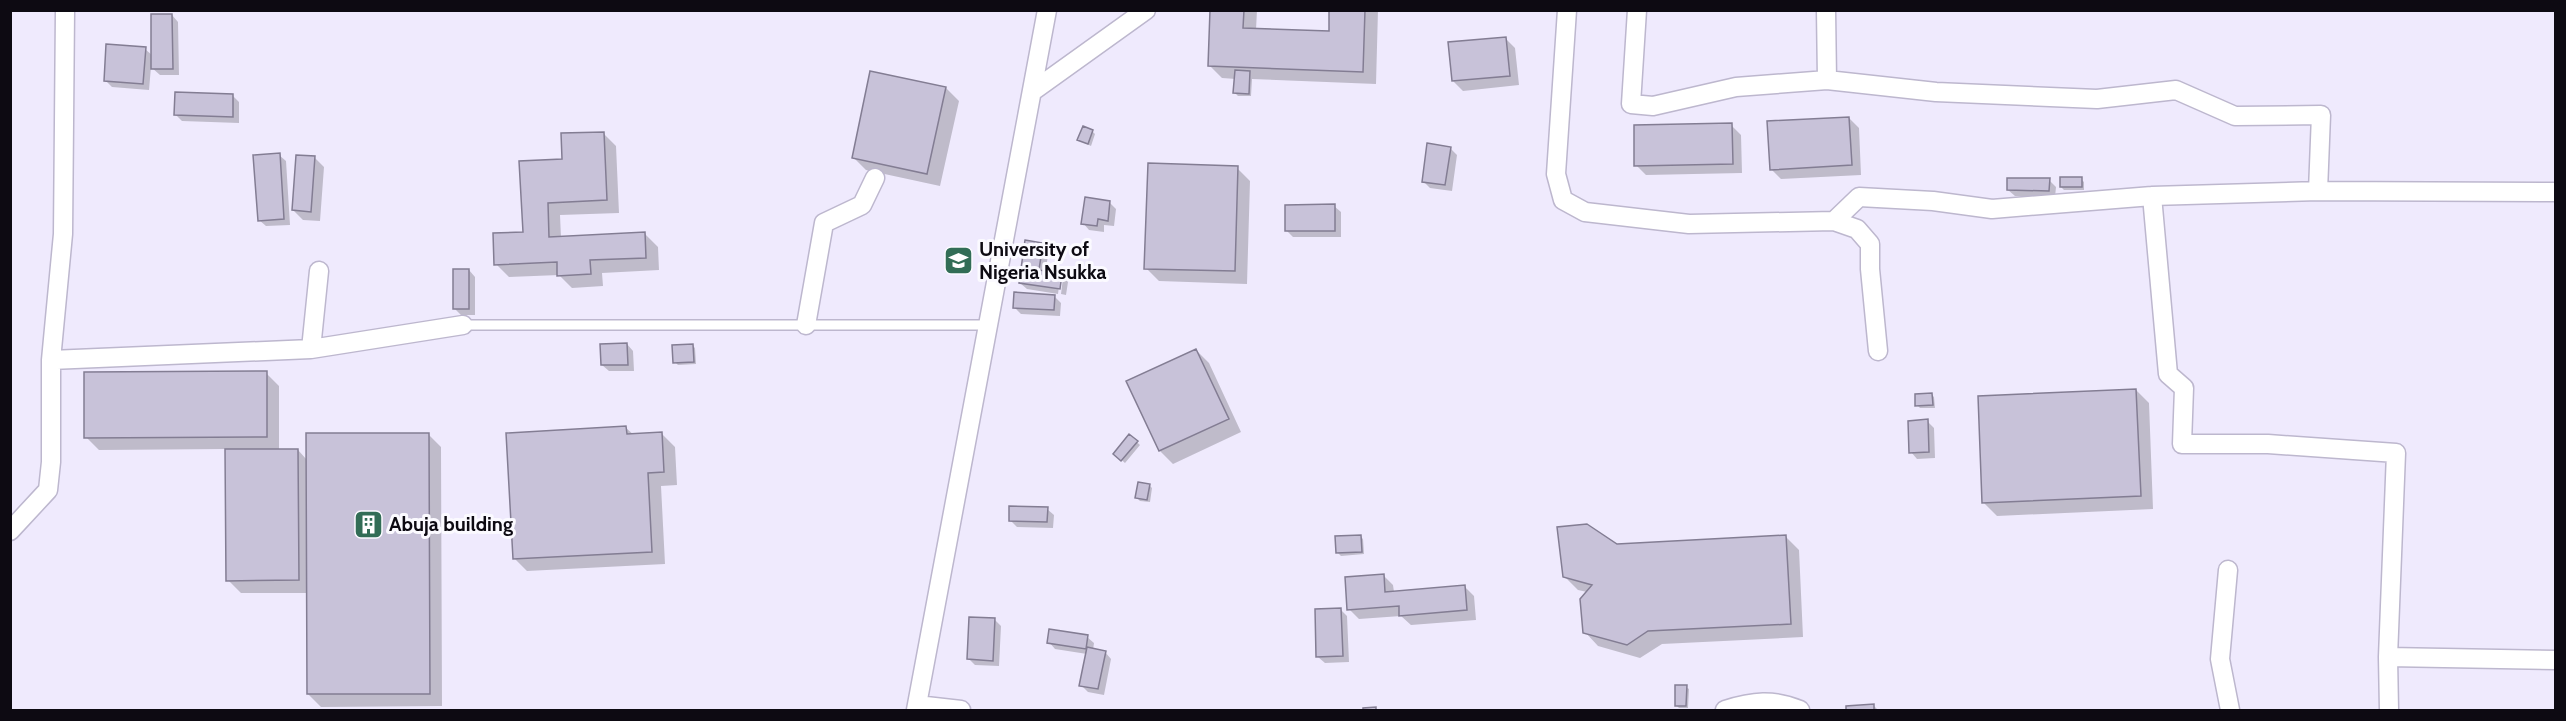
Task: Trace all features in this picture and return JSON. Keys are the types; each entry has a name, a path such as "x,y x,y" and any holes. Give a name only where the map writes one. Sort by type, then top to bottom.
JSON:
{"street":[{"path":"10,531 48,490 51,462 51,360 63,234 65,10"},
{"path":"961,711 917,708 1047,10"},
{"path":"1033,92 1146,10"},
{"path":"1567,10 1556,174 1563,200 1585,212 1689,224 1834,221 1857,229 1870,244 1870,269 1878,351"},
{"path":"1637,10 1631,104 1653,106 1736,87 1827,80 1936,92 2097,99 2176,90 2235,116 2321,115 2318,191"},
{"path":"1826,10 1827,80"},
{"path":"806,325 824,223 862,205 875,178"},
{"path":"1834,221 1859,197 1933,201 1992,209 2152,196 2318,191 2556,192"},
{"path":"2152,196 2168,374 2184,388 2181,444 2268,444 2396,453 2388,657 2389,711"},
{"path":"311,349 320,271"},
{"path":"51,360 311,349 463,325"},
{"path":"2228,570 2220,659 2230,711"},
{"path":"2388,657 2556,660"},
{"path":"1725,711 1747,703 1781,703 1800,711"}],"lane":[{"path":"463,325 989,325"}],"building":[{"path":"1210,10 1244,10 1243,28 1329,31 1329,10 1365,10 1363,72 1208,66"},
{"path":"151,14 172,14 173,69 151,69"},
{"path":"1506,37 1510,76 1452,81 1448,42"},
{"path":"106,44 146,47 143,84 104,81"},
{"path":"1235,70 1250,71 1249,94 1233,93"},
{"path":"870,71 946,87 927,174 852,158"},
{"path":"175,92 233,94 233,117 174,115"},
{"path":"1849,117 1852,165 1770,170 1767,121"},
{"path":"1732,123 1733,164 1634,166 1634,125"},
{"path":"1083,126 1093,130 1088,144 1077,140"},
{"path":"604,132 607,200 548,203 549,237 645,232 646,258 590,260 591,274 557,276 557,262 494,265 493,233 523,232 519,161 562,159 561,133"},
{"path":"1427,143 1451,147 1445,185 1422,182"},
{"path":"280,153 284,219 258,221 253,155"},
{"path":"296,155 315,156 311,212 292,210"},
{"path":"1148,163 1238,166 1235,271 1144,269"},
{"path":"2060,177 2082,177 2082,187 2060,187"},
{"path":"2007,178 2050,178 2049,191 2007,190"},
{"path":"1085,197 1110,201 1108,221 1098,219 1097,226 1081,224"},
{"path":"1335,204 1335,231 1285,231 1285,205"},
{"path":"1025,240 1043,243 1039,270 1062,274 1060,289 1019,283"},
{"path":"453,269 469,269 469,309 453,309"},
{"path":"1014,292 1055,295 1054,310 1013,308"},
{"path":"627,343 628,365 601,365 600,344"},
{"path":"693,344 694,362 673,363 672,345"},
{"path":"1196,349 1229,419 1159,451 1126,381"},
{"path":"267,371 267,437 84,438 84,372"},
{"path":"2136,389 2141,496 1982,503 1978,396"},
{"path":"1932,393 1933,405 1915,406 1915,394"},
{"path":"1928,419 1929,452 1909,453 1908,421"},
{"path":"626,426 627,434 662,432 664,472 648,473 652,552 513,559 506,433"},
{"name":"Abuja building","path":"306,433 429,433 430,694 307,694"},
{"path":"1129,434 1138,441 1121,461 1113,454"},
{"path":"225,449 298,449 299,580 226,581"},
{"path":"1138,482 1150,484 1147,500 1135,498"},
{"path":"1009,506 1048,507 1047,522 1009,521"},
{"path":"1587,524 1617,544 1786,535 1791,624 1648,631 1627,645 1583,633 1580,599 1592,585 1563,577 1557,527"},
{"path":"1361,535 1362,552 1336,553 1335,536"},
{"path":"1384,574 1385,592 1465,585 1467,610 1399,616 1399,606 1347,610 1345,577"},
{"path":"1341,608 1343,656 1316,657 1315,609"},
{"path":"969,617 995,618 993,661 967,659"},
{"path":"1049,629 1088,635 1086,649 1047,643"},
{"path":"1087,647 1106,651 1098,689 1079,686"},
{"path":"1675,685 1687,685 1686,706 1675,706"},
{"path":"1874,704 1874,710 1846,710 1846,706"},
{"path":"1376,707 1376,710 1363,710 1363,708"}],"place":[{"name":"University of Nigeria Nsukka","path":"958,260"},
{"name":"Abuja building","path":"368,524"}]}
